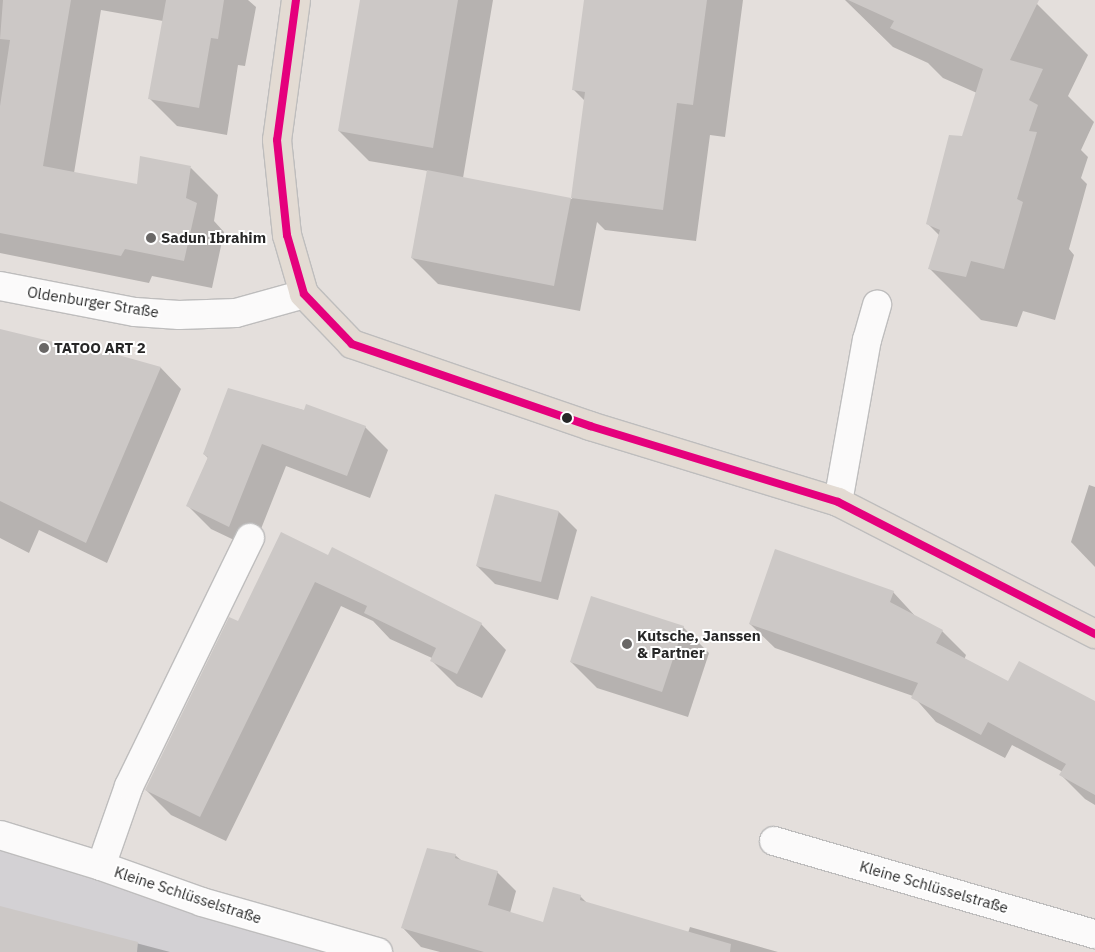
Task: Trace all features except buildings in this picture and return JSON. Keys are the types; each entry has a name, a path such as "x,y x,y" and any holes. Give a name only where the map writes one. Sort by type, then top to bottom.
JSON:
{"main road":[{"path":"296,0 277,140 287,235 304,294 352,344 590,426 838,502 1095,634"}],"street":[{"name":"Oldenburger Straße","path":"0,286 135,312 179,315 236,313 304,294"},
{"path":"838,502 866,340 877,304"},
{"path":"101,866 129,786 250,538"},
{"name":"Kleine Schlüsselstraße","path":"0,835 101,866 202,902 378,952"},
{"name":"Kleine Schlüsselstraße","path":"774,841 1095,934"}],"shaded area":[{"path":"0,846 346,952 0,952"}],"transit line":[{"path":"296,0 277,140 287,235 304,294 352,344 590,426 838,502 1095,634"}],"place":[{"name":"Sadun Ibrahim","path":"151,238"},
{"name":"TATOO ART 2","path":"44,348"},
{"name":"Kutsche, Janssen & Partner","path":"627,644"}]}
